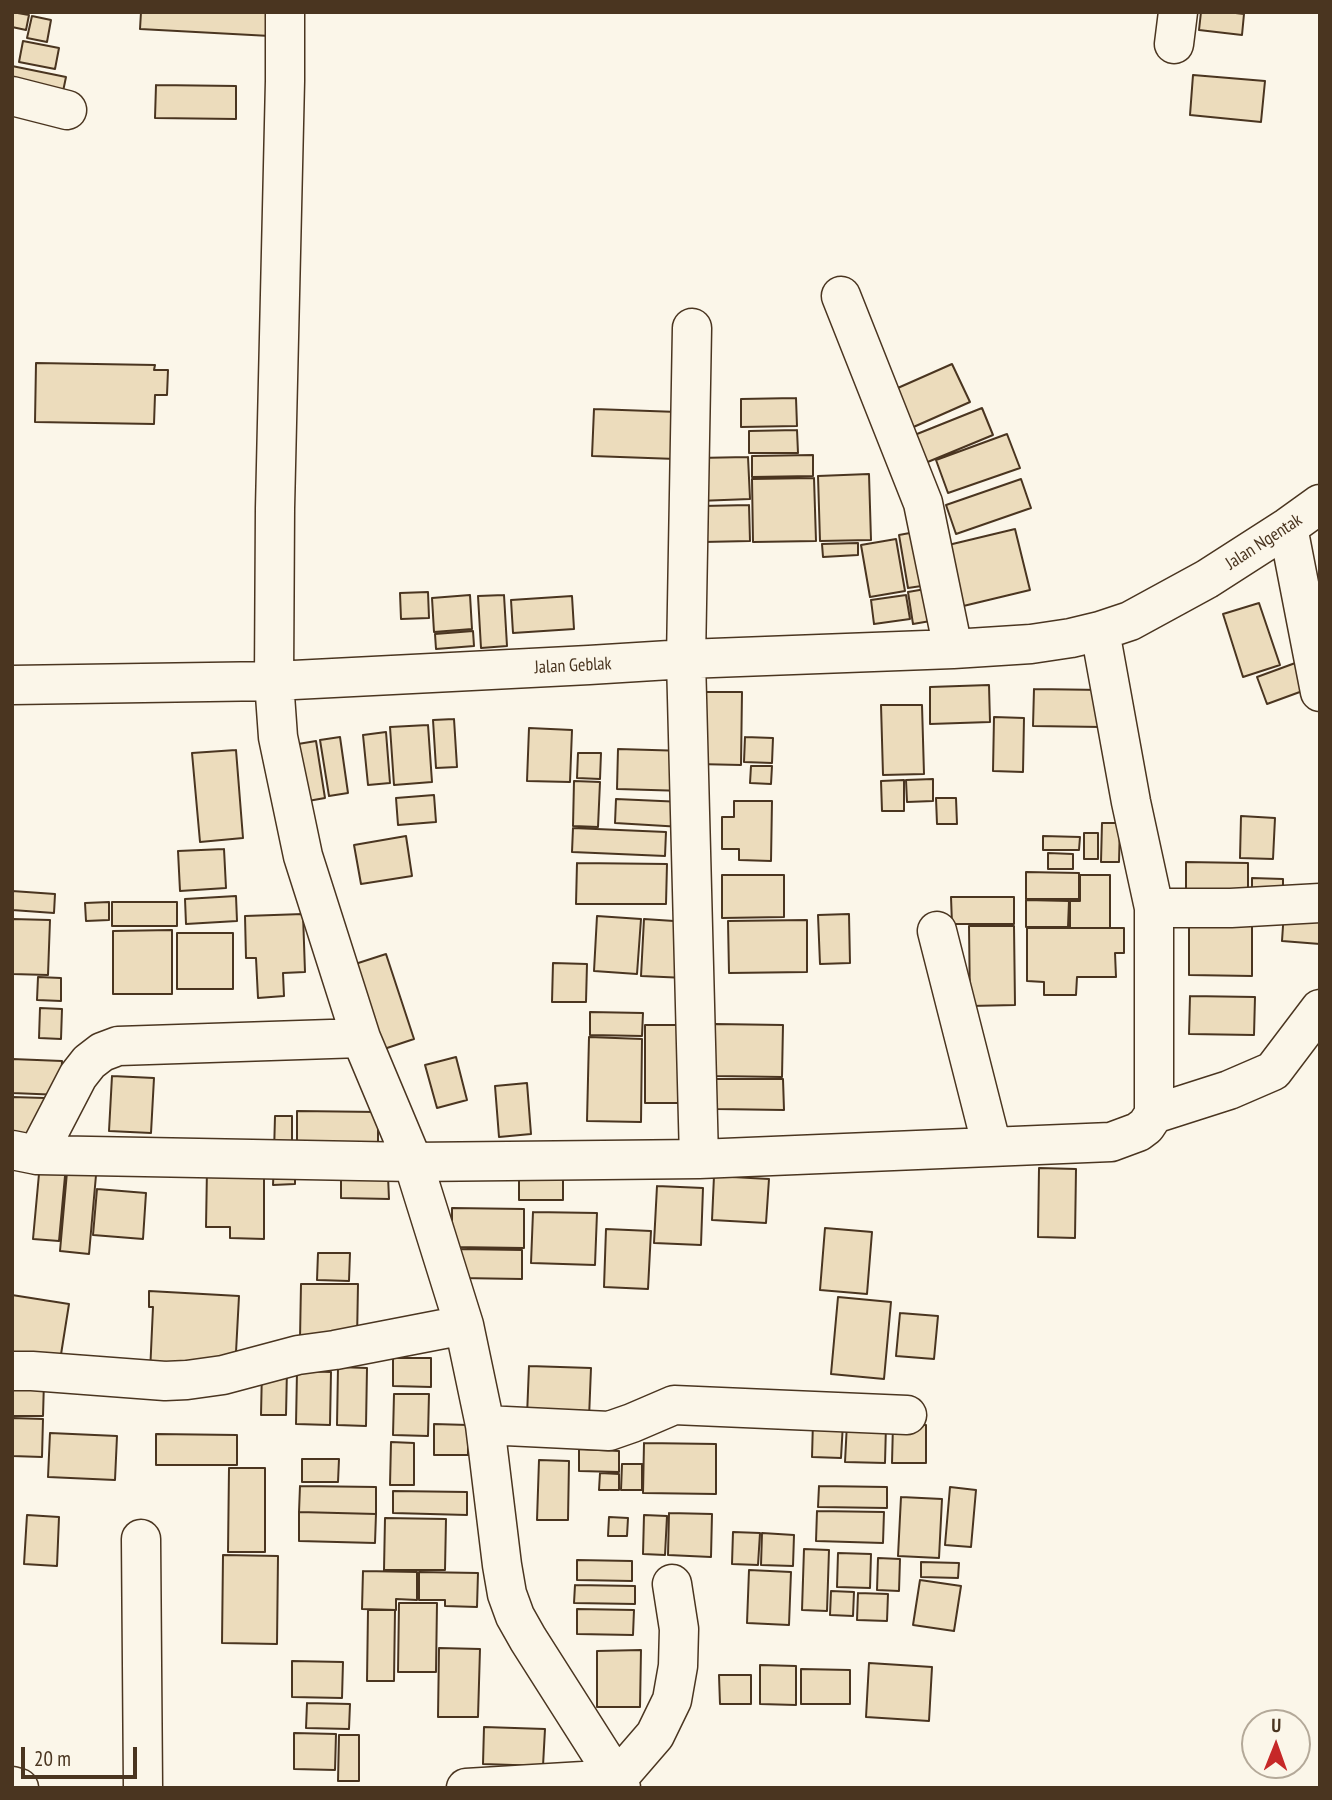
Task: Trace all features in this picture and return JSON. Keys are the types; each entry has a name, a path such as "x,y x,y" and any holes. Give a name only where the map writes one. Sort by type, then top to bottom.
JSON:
{"street":[{"path":"285,12 275,508 274,681 278,737 303,856 361,1038 413,1162 464,1325 485,1425 507,1594 528,1639 619,1784"},
{"path":"12,96 67,110"},
{"path":"841,296 923,503 953,649"},
{"path":"692,328 686,659 699,1159"},
{"name":"Jalan Ngentak","path":"1115,626 1208,579 1320,504"},
{"path":"1288,527 1320,692"},
{"path":"24,1152 413,1162 699,1159 1111,1142 1138,1132 1154,1114 1154,908 1131,802 1115,626"},
{"name":"Jalan Geblak","path":"12,685 274,681 686,659 953,649 1031,644 1071,638 1115,626"},
{"path":"1154,908 1231,908 1320,903"},
{"path":"937,931 992,1147"},
{"path":"1154,1114 1229,1090 1273,1071 1320,1009"},
{"path":"24,1152 89,1062 102,1052 118,1046 361,1038"},
{"path":"12,1371 165,1381 187,1380 223,1375 298,1355 464,1325"},
{"path":"485,1425 609,1431 674,1405 907,1415"},
{"path":"141,1539 143,1788"},
{"path":"619,1784 655,1735 672,1700 678,1666 679,1629 672,1584"},
{"path":"466,1788 619,1784"},
{"path":"12,1786 19,1788"}],"building":[{"path":"12,12 29,15 26,30 12,27"},
{"path":"141,12 271,12 270,36 140,29"},
{"path":"1201,12 1244,14 1242,35 1199,30"},
{"path":"32,16 51,20 47,42 27,38"},
{"path":"23,41 59,48 55,69 19,62"},
{"path":"12,66 66,77 61,101 12,91"},
{"path":"1193,75 1265,81 1261,122 1190,115"},
{"path":"156,85 236,86 236,119 155,118"},
{"path":"36,363 155,365 154,370 168,370 167,395 155,395 154,424 35,422"},
{"path":"952,364 970,402 909,429 891,391"},
{"path":"796,398 797,426 741,427 741,399"},
{"path":"982,408 993,435 918,466 907,438"},
{"path":"594,409 678,412 676,459 592,456"},
{"path":"797,430 798,453 749,453 749,431"},
{"path":"1007,434 1020,468 948,493 936,460"},
{"path":"813,455 813,476 752,477 752,456"},
{"path":"748,457 750,499 698,501 697,458"},
{"path":"869,474 871,540 820,541 818,476"},
{"path":"814,478 816,541 753,542 752,479"},
{"path":"1021,479 1031,508 956,534 946,505"},
{"path":"749,505 750,541 703,542 703,506"},
{"path":"1015,529 1030,590 955,608 940,547"},
{"path":"926,530 935,584 908,588 899,535"},
{"path":"896,539 905,591 870,597 861,545"},
{"path":"858,543 858,555 823,557 822,544"},
{"path":"937,587 942,619 913,624 908,592"},
{"path":"428,592 429,618 401,619 400,593"},
{"path":"470,595 472,629 434,632 432,598"},
{"path":"504,595 507,646 481,648 478,596"},
{"path":"906,595 910,619 874,624 871,600"},
{"path":"572,596 574,629 513,633 511,600"},
{"path":"1259,603 1280,665 1243,677 1223,614"},
{"path":"473,631 474,646 436,649 435,634"},
{"path":"1298,662 1308,689 1267,704 1257,677"},
{"path":"989,685 990,722 930,724 930,687"},
{"path":"1034,689 1103,690 1102,727 1033,726"},
{"path":"699,692 742,692 741,765 697,764"},
{"path":"881,705 922,705 924,774 883,775"},
{"path":"994,717 1024,718 1023,772 993,771"},
{"path":"454,719 457,767 436,768 433,720"},
{"path":"428,725 432,782 394,785 390,727"},
{"path":"529,728 572,730 570,782 527,781"},
{"path":"386,732 390,783 368,785 363,735"},
{"path":"340,737 348,793 329,796 320,740"},
{"path":"745,737 773,738 772,763 744,762"},
{"path":"316,741 325,798 308,801 298,744"},
{"path":"618,749 686,751 685,791 617,789"},
{"path":"236,750 243,838 200,842 192,753"},
{"path":"578,753 601,753 600,779 577,778"},
{"path":"751,766 772,766 771,784 750,783"},
{"path":"933,779 933,801 907,802 906,780"},
{"path":"904,780 904,811 882,811 881,781"},
{"path":"574,781 600,782 598,827 573,826"},
{"path":"434,795 436,822 398,825 396,798"},
{"path":"936,798 956,798 957,824 937,824"},
{"path":"616,799 683,802 682,827 615,823"},
{"path":"734,801 772,801 771,861 739,860 739,849 722,849 722,817 734,817"},
{"path":"1241,816 1275,818 1273,859 1240,858"},
{"path":"1102,823 1120,823 1119,862 1101,862"},
{"path":"573,828 666,832 665,856 572,852"},
{"path":"1084,833 1098,833 1098,859 1084,859"},
{"path":"406,836 412,876 361,884 354,845"},
{"path":"1043,836 1080,837 1079,850 1043,850"},
{"path":"224,849 226,888 180,891 178,851"},
{"path":"1048,853 1073,854 1073,869 1048,869"},
{"path":"1186,862 1248,863 1248,902 1186,901"},
{"path":"577,863 667,864 666,904 576,904"},
{"path":"1026,872 1079,873 1079,899 1026,899"},
{"path":"722,875 784,875 784,917 722,918"},
{"path":"1080,875 1110,875 1110,928 1070,928 1070,901 1080,901"},
{"path":"1252,878 1283,879 1283,902 1252,903"},
{"path":"12,891 55,894 54,913 12,910"},
{"path":"236,896 237,921 186,924 185,899"},
{"path":"951,897 1014,897 1014,924 952,924"},
{"path":"1026,900 1069,901 1068,927 1026,927"},
{"path":"109,902 109,920 86,921 85,903"},
{"path":"112,902 177,902 177,926 112,926"},
{"path":"1284,911 1320,913 1320,944 1282,941"},
{"path":"303,914 305,972 283,973 284,996 258,998 256,958 246,958 245,916"},
{"path":"849,914 850,963 820,964 818,915"},
{"path":"597,916 641,919 637,974 594,971"},
{"path":"12,919 50,920 48,975 12,974"},
{"path":"644,919 689,922 686,978 641,976"},
{"path":"807,920 807,972 729,973 728,921"},
{"path":"1189,920 1252,920 1252,976 1189,975"},
{"path":"969,926 1014,926 1015,1005 970,1006"},
{"path":"1027,928 1124,928 1124,953 1115,953 1116,977 1077,977 1076,995 1044,995 1044,982 1027,981"},
{"path":"172,930 172,994 113,994 113,931"},
{"path":"177,933 233,933 233,989 177,989"},
{"path":"386,954 414,1039 378,1051 349,966"},
{"path":"553,963 587,964 586,1002 552,1002"},
{"path":"38,977 61,978 61,1001 37,1000"},
{"path":"1190,996 1255,997 1254,1035 1189,1034"},
{"path":"40,1008 62,1009 61,1039 39,1038"},
{"path":"590,1012 643,1013 642,1036 590,1035"},
{"path":"715,1024 783,1025 782,1077 715,1076"},
{"path":"645,1025 682,1025 681,1103 645,1103"},
{"path":"589,1037 642,1039 641,1122 587,1121"},
{"path":"456,1057 467,1100 437,1108 425,1065"},
{"path":"12,1059 62,1061 61,1095 12,1093"},
{"path":"112,1076 154,1078 151,1133 109,1131"},
{"path":"716,1079 783,1079 784,1110 716,1109"},
{"path":"527,1083 531,1134 499,1137 495,1086"},
{"path":"12,1097 45,1098 44,1139 12,1138"},
{"path":"297,1111 378,1112 378,1158 297,1156"},
{"path":"275,1116 292,1116 292,1154 274,1153"},
{"path":"68,1161 97,1164 89,1254 60,1251"},
{"path":"274,1162 295,1163 295,1184 273,1185"},
{"path":"40,1163 66,1165 59,1241 33,1239"},
{"path":"207,1168 264,1169 264,1239 230,1238 230,1227 206,1227"},
{"path":"1039,1168 1076,1169 1075,1238 1038,1237"},
{"path":"519,1170 563,1171 563,1200 519,1200"},
{"path":"341,1175 388,1176 389,1199 341,1198"},
{"path":"714,1176 769,1179 766,1223 712,1220"},
{"path":"657,1186 703,1188 701,1245 654,1243"},
{"path":"97,1189 146,1193 143,1239 93,1235"},
{"path":"452,1208 524,1209 524,1248 452,1247"},
{"path":"533,1212 597,1213 595,1265 531,1263"},
{"path":"825,1228 872,1232 867,1294 820,1290"},
{"path":"606,1229 651,1231 648,1289 604,1287"},
{"path":"460,1249 522,1250 522,1279 460,1278"},
{"path":"318,1253 350,1253 349,1281 317,1280"},
{"path":"301,1284 358,1284 357,1340 300,1339"},
{"path":"149,1291 239,1296 235,1371 150,1373 153,1307 149,1307"},
{"path":"12,1295 69,1304 59,1367 12,1360"},
{"path":"838,1297 891,1302 884,1379 831,1374"},
{"path":"900,1313 938,1316 934,1359 896,1356"},
{"path":"393,1358 431,1358 431,1387 393,1386"},
{"path":"529,1366 591,1368 589,1418 527,1416"},
{"path":"338,1367 367,1368 366,1426 337,1425"},
{"path":"262,1369 287,1369 286,1415 261,1415"},
{"path":"297,1371 331,1372 330,1425 296,1424"},
{"path":"12,1380 44,1381 43,1416 12,1416"},
{"path":"394,1394 429,1394 428,1436 393,1435"},
{"path":"12,1418 43,1419 42,1457 12,1456"},
{"path":"813,1421 843,1423 841,1458 812,1457"},
{"path":"847,1423 886,1425 885,1463 845,1462"},
{"path":"434,1424 468,1425 468,1455 434,1455"},
{"path":"893,1424 926,1425 926,1463 892,1463"},
{"path":"50,1433 117,1436 115,1480 48,1477"},
{"path":"156,1434 237,1435 237,1465 156,1465"},
{"path":"391,1442 414,1443 414,1485 390,1485"},
{"path":"644,1443 716,1444 716,1494 643,1493"},
{"path":"579,1449 619,1451 619,1472 579,1471"},
{"path":"302,1459 339,1459 338,1482 302,1482"},
{"path":"539,1460 569,1461 568,1520 537,1520"},
{"path":"622,1464 642,1464 642,1490 621,1490"},
{"path":"229,1468 265,1468 265,1552 228,1552"},
{"path":"600,1473 619,1474 619,1490 599,1490"},
{"path":"300,1486 376,1487 376,1514 299,1512"},
{"path":"819,1486 887,1487 887,1508 818,1507"},
{"path":"950,1487 976,1490 971,1547 945,1545"},
{"path":"393,1491 467,1492 467,1515 393,1513"},
{"path":"901,1497 942,1499 939,1558 898,1556"},
{"path":"817,1511 884,1512 883,1543 816,1541"},
{"path":"299,1512 376,1514 375,1543 299,1541"},
{"path":"669,1513 712,1514 711,1557 668,1555"},
{"path":"27,1515 59,1517 57,1566 24,1564"},
{"path":"644,1515 667,1516 665,1555 643,1554"},
{"path":"609,1517 628,1518 627,1536 608,1536"},
{"path":"385,1518 446,1519 445,1570 384,1570"},
{"path":"733,1532 760,1533 758,1565 732,1564"},
{"path":"762,1533 794,1535 793,1566 761,1565"},
{"path":"804,1549 829,1550 827,1611 802,1610"},
{"path":"838,1553 871,1554 870,1588 837,1587"},
{"path":"223,1555 278,1556 277,1644 222,1643"},
{"path":"878,1558 900,1559 899,1591 877,1590"},
{"path":"577,1560 632,1561 632,1581 577,1580"},
{"path":"921,1562 959,1563 958,1578 921,1577"},
{"path":"749,1570 791,1572 789,1625 747,1623"},
{"path":"363,1571 417,1572 417,1600 396,1599 396,1610 362,1609"},
{"path":"419,1572 478,1573 477,1607 445,1606 445,1600 419,1600"},
{"path":"920,1580 961,1586 954,1631 913,1625"},
{"path":"575,1585 635,1586 635,1604 574,1603"},
{"path":"831,1591 854,1592 853,1616 830,1615"},
{"path":"858,1593 888,1594 887,1621 857,1620"},
{"path":"399,1603 437,1603 436,1672 398,1672"},
{"path":"577,1609 634,1610 633,1635 577,1634"},
{"path":"368,1610 395,1610 394,1681 367,1681"},
{"path":"439,1648 480,1649 478,1717 438,1717"},
{"path":"641,1650 640,1707 597,1707 597,1651"},
{"path":"292,1661 343,1662 342,1698 292,1697"},
{"path":"869,1663 932,1667 929,1721 866,1717"},
{"path":"760,1665 796,1666 796,1705 760,1704"},
{"path":"801,1669 850,1670 850,1704 801,1704"},
{"path":"719,1675 751,1675 751,1704 720,1704"},
{"path":"307,1703 350,1704 349,1729 306,1728"},
{"path":"484,1727 545,1729 543,1766 483,1764"},
{"path":"294,1733 336,1734 335,1770 294,1769"},
{"path":"339,1735 359,1735 359,1781 338,1781"}]}
